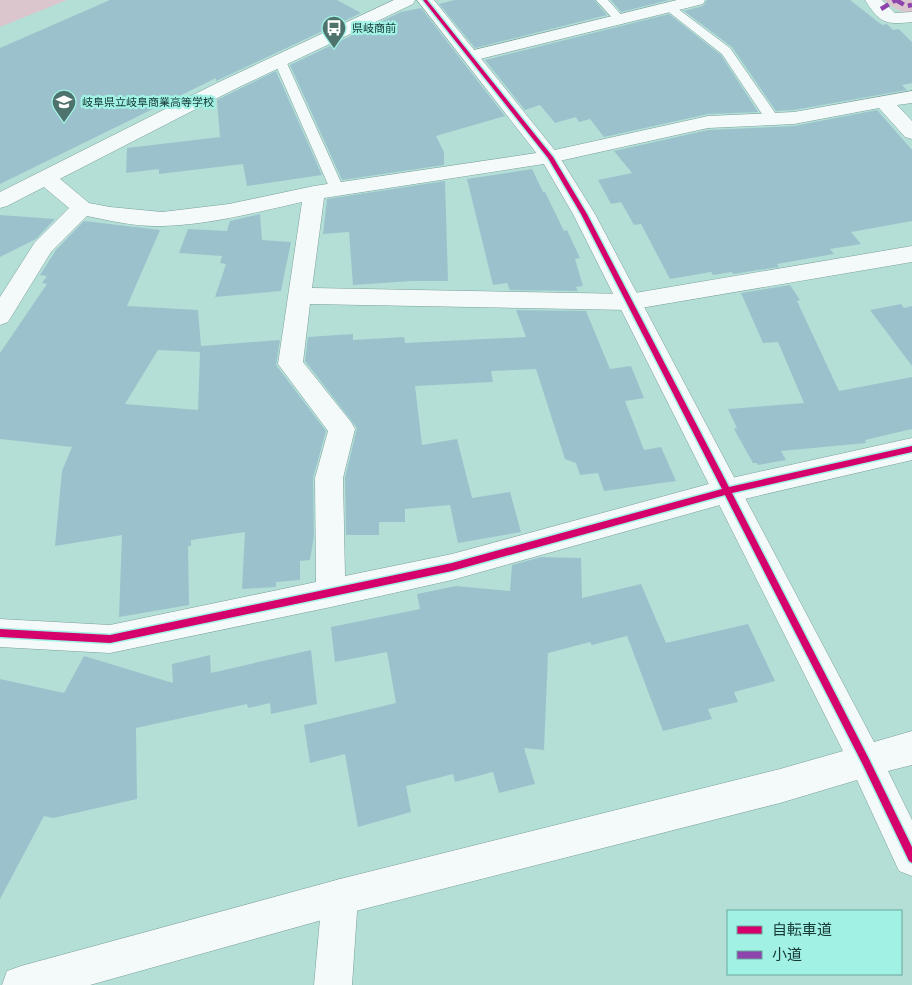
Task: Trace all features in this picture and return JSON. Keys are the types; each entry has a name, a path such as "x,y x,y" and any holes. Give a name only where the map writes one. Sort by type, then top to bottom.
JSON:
{"street":[{"path":"0,201 280,61 407,0"},
{"path":"425,0 472,56 550,157 584,214 866,762 912,858"},
{"path":"472,56 697,0"},
{"path":"873,0 891,19 912,16"},
{"path":"46,178 82,208 110,214 162,219 229,211 325,191 550,157 708,122 773,120 912,97"},
{"path":"884,102 912,133"},
{"path":"325,191 301,296 290,364 342,429 329,478 331,594"},
{"path":"0,316 43,247 82,208"},
{"path":"301,296 629,302 912,254"},
{"path":"0,634 110,639 452,567 727,491 912,449"},
{"path":"21,985 340,897 866,762 912,748"},
{"path":"333,985 340,897"}],"lane":[{"path":"602,0 620,20"},
{"path":"669,7 726,51 773,120"},
{"path":"280,61 325,191"}],"shaded area":[{"path":"0,0 67,0 0,27"},
{"path":"884,0 912,0 912,12 903,12 896,9"}],"building":[{"name":"岐阜県立岐阜商業高等学校","path":"110,0 337,0 361,13 216,81 216,78 0,184 0,48"},
{"path":"455,0 594,0 607,15 475,48 439,4"},
{"path":"611,0 669,0 621,12"},
{"path":"707,0 850,0 882,25 887,24 893,30 899,29 912,42 912,83 902,85 907,90 794,110 776,111 732,47 684,11 703,6"},
{"path":"421,8 505,116 436,136 444,152 444,165 342,180 290,65 401,12"},
{"path":"669,14 721,55 758,112 708,114 604,137 590,119 579,122 576,117 555,123 540,105 525,110 485,60"},
{"path":"276,71 322,175 247,186 243,164 159,174 159,169 126,173 127,148 220,137 217,100"},
{"path":"877,110 912,150 912,221 851,232 861,244 830,249 834,254 777,264 779,267 733,274 732,272 713,275 711,272 670,279 641,224 634,225 621,202 611,204 598,180 632,173 614,151 708,130 794,126"},
{"path":"532,169 564,231 567,230 580,258 575,259 583,286 576,287 578,291 510,290 507,283 493,285 467,179"},
{"path":"445,181 448,281 412,281 353,285 349,232 323,234 327,199"},
{"path":"260,214 262,240 291,242 281,291 215,297 226,264 220,263 222,256 179,253 188,229 227,231 230,221"},
{"path":"0,215 55,219 36,239 0,257"},
{"path":"84,221 160,230 127,306 198,310 201,346 280,340 276,365 326,431 313,478 314,536 310,560 300,561 300,580 276,582 276,587 242,589 245,532 191,540 191,546 188,546 189,605 119,617 122,535 55,546 62,471 72,447 0,439 0,353 47,284 42,283 47,276 40,275 56,250","holes":["158,350 200,352 198,410 125,404"]},
{"path":"790,285 800,300 797,301 839,391 912,377 912,429 865,440 866,443 781,451 786,460 758,465 753,463 734,429 737,428 728,409 804,403 778,342 763,343 741,293"},
{"path":"901,304 904,308 912,306 912,366 870,310"},
{"path":"516,310 586,311 610,369 631,366 644,398 625,401 644,450 661,447 676,481 604,491 598,473 580,475 576,463 565,459 536,369 491,371 493,382 415,386 422,445 457,439 472,498 510,492 521,532 458,543 450,505 405,509 405,522 379,522 379,535 346,535 345,478 357,428 305,361 308,337 353,334 353,340 404,337 405,343 526,337"},
{"path":"541,557 581,558 582,598 641,584 666,643 748,624 775,681 734,692 738,702 708,709 712,719 663,731 627,636 592,645 590,642 548,653 544,750 524,748 535,784 499,793 493,772 455,782 453,774 406,786 411,812 358,827 345,754 310,763 304,725 396,703 387,652 335,662 331,627 420,609 417,594 456,586 510,591 512,565"},
{"path":"311,650 317,704 271,714 270,703 248,708 247,704 136,728 137,799 53,818 44,816 0,899 0,679 64,693 84,656 173,683 172,664 210,655 211,673"}],"marked path":[{"path":"896,0 906,6 912,5"},
{"path":"881,9 896,0"}],"cycle path":[{"path":"425,0 550,157 584,214 866,762 912,858"},
{"path":"0,633 110,639 452,567 727,491 912,449"}],"place":[{"name":"県岐商前","path":"334,49"},
{"name":"岐阜県立岐阜商業高等学校","path":"64,123"}]}
